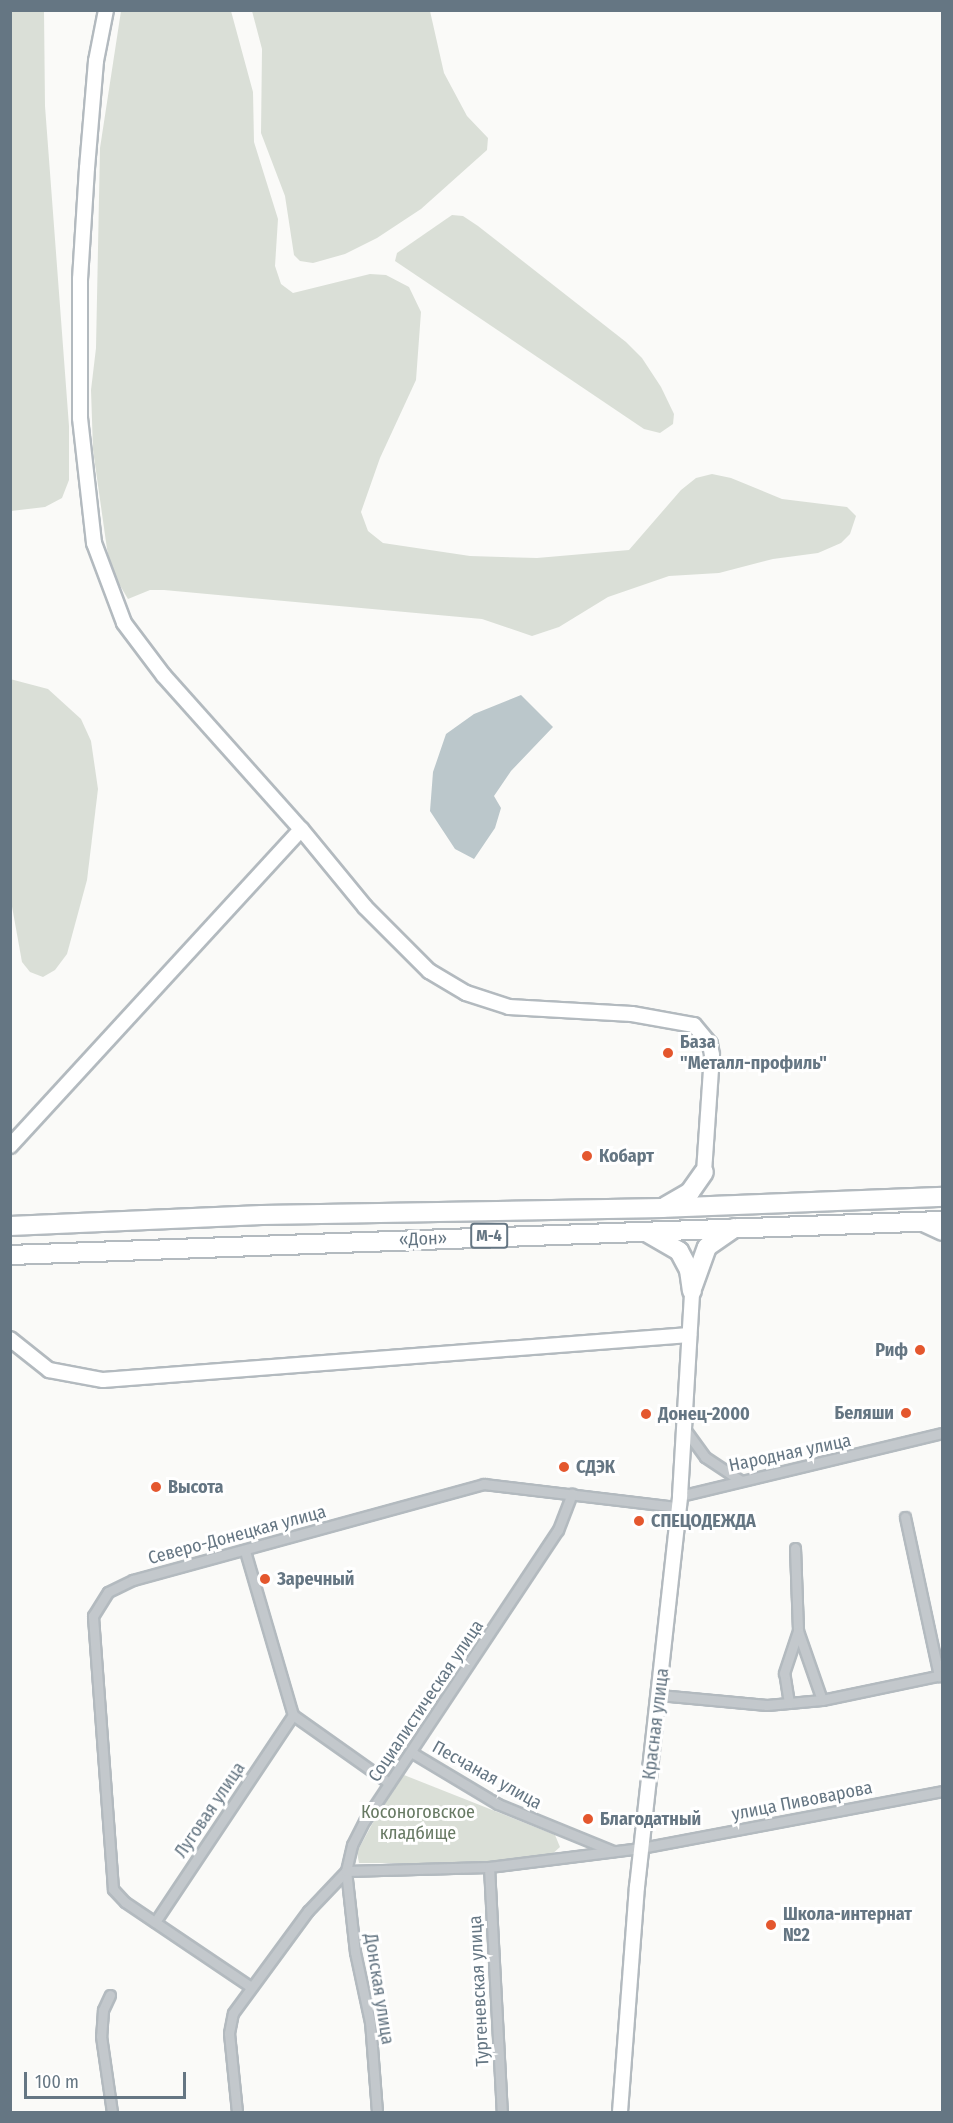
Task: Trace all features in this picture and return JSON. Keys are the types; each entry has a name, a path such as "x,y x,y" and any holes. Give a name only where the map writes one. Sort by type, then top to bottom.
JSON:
{"highway":[{"path":"704,1172 714,1194 736,1204"},
{"path":"663,1208 690,1192 704,1172"},
{"name":"«Дон»","path":"10,1226 262,1215 663,1208 942,1197"},
{"name":"«Дон»","path":"10,1255 642,1230 942,1221"},
{"path":"692,1291 701,1256 717,1238 734,1228"},
{"path":"642,1230 661,1237 679,1251 689,1270 692,1291"}],"main road":[{"path":"106,10 90,116 80,279 80,418 94,543 112,598 135,641 301,829 388,933 429,971 466,993 509,1007 632,1014 694,1025 710,1044 712,1055 704,1172"},
{"path":"10,1146 301,829"},
{"path":"920,1222 942,1233"},
{"name":"Красная улица","path":"620,2112 641,1848 660,1695 679,1501 692,1291"},
{"path":"10,1339 49,1370 84,1380 103,1380 689,1335"}],"street":[{"path":"683,1426 705,1456 741,1481"},
{"name":"Народная улица","path":"679,1501 741,1481 942,1433"},
{"name":"Северо-Донецкая улица","path":"155,1922 115,1894 93,1616 108,1592 133,1580 484,1484 572,1494 679,1501"},
{"name":"Социалистическая улица","path":"237,2112 229,2019 308,1911 346,1871 352,1845 389,1783 558,1530 572,1494"},
{"path":"660,1695 746,1704 789,1703 822,1700 941,1675 904,1517"},
{"path":"795,1548 798,1631 822,1700"},
{"path":"245,1551 293,1715 389,1783"},
{"path":"789,1703 784,1673 798,1631"},
{"name":"Луговая улица","path":"155,1922 293,1715"},
{"name":"Песчаная улица","path":"411,1752 498,1804 615,1852"},
{"name":"улица Пивоварова","path":"346,1871 489,1867 615,1852 942,1791"},
{"name":"Тургеневская улица","path":"489,1867 502,2112"},
{"name":"Донская улица","path":"346,1871 356,1952 370,2022 378,2112"},
{"path":"155,1922 251,1987"},
{"path":"110,1995 104,2010 101,2036 112,2112"}],"green space":[{"path":"10,11 44,11 45,106 69,426 69,480 62,498 45,507 11,511"},
{"path":"121,11 231,11 253,92 254,142 278,219 275,266 281,284 293,293 370,274 386,275 409,287 421,312 416,380 380,458 361,512 368,531 383,543 470,556 537,558 629,550 681,490 696,478 712,474 731,478 782,499 847,507 856,516 850,534 841,543 818,553 773,559 719,573 669,576 608,597 559,627 532,636 482,619 164,590 150,590 128,599 112,572 107,549 93,450 91,390 96,348 100,148"},
{"path":"252,11 430,11 444,73 467,116 488,138 487,150 421,209 377,238 345,254 313,263 300,261 294,255 285,196 261,133 262,49"},
{"path":"452,215 463,216 478,226 626,342 642,358 661,387 674,414 673,424 660,433 644,429 395,261 397,253"},
{"path":"10,679 48,689 81,719 91,741 98,789 87,880 67,954 55,970 43,977 30,972 22,962 11,901"},
{"name":"Косоноговское кладбище","path":"404,1775 555,1835 560,1847 550,1856 481,1863 359,1863 357,1852 396,1780"}],"shaded area":[{"path":"521,695 553,727 511,771 494,796 501,808 495,828 474,859 455,849 430,811 433,772 446,734 474,714"}],"place":[{"name":"База \"Металл-профиль\"","path":"668,1053"},
{"name":"Кобарт","path":"587,1156"},
{"name":"Риф","path":"920,1350"},
{"name":"Беляши","path":"906,1413"},
{"name":"Донец-2000","path":"646,1414"},
{"name":"СДЭК","path":"564,1467"},
{"name":"Высота","path":"156,1487"},
{"name":"СПЕЦОДЕЖДА","path":"639,1521"},
{"name":"Заречный","path":"265,1579"},
{"name":"Благодатный","path":"588,1819"},
{"name":"Школа-интернат №2","path":"771,1925"}]}
